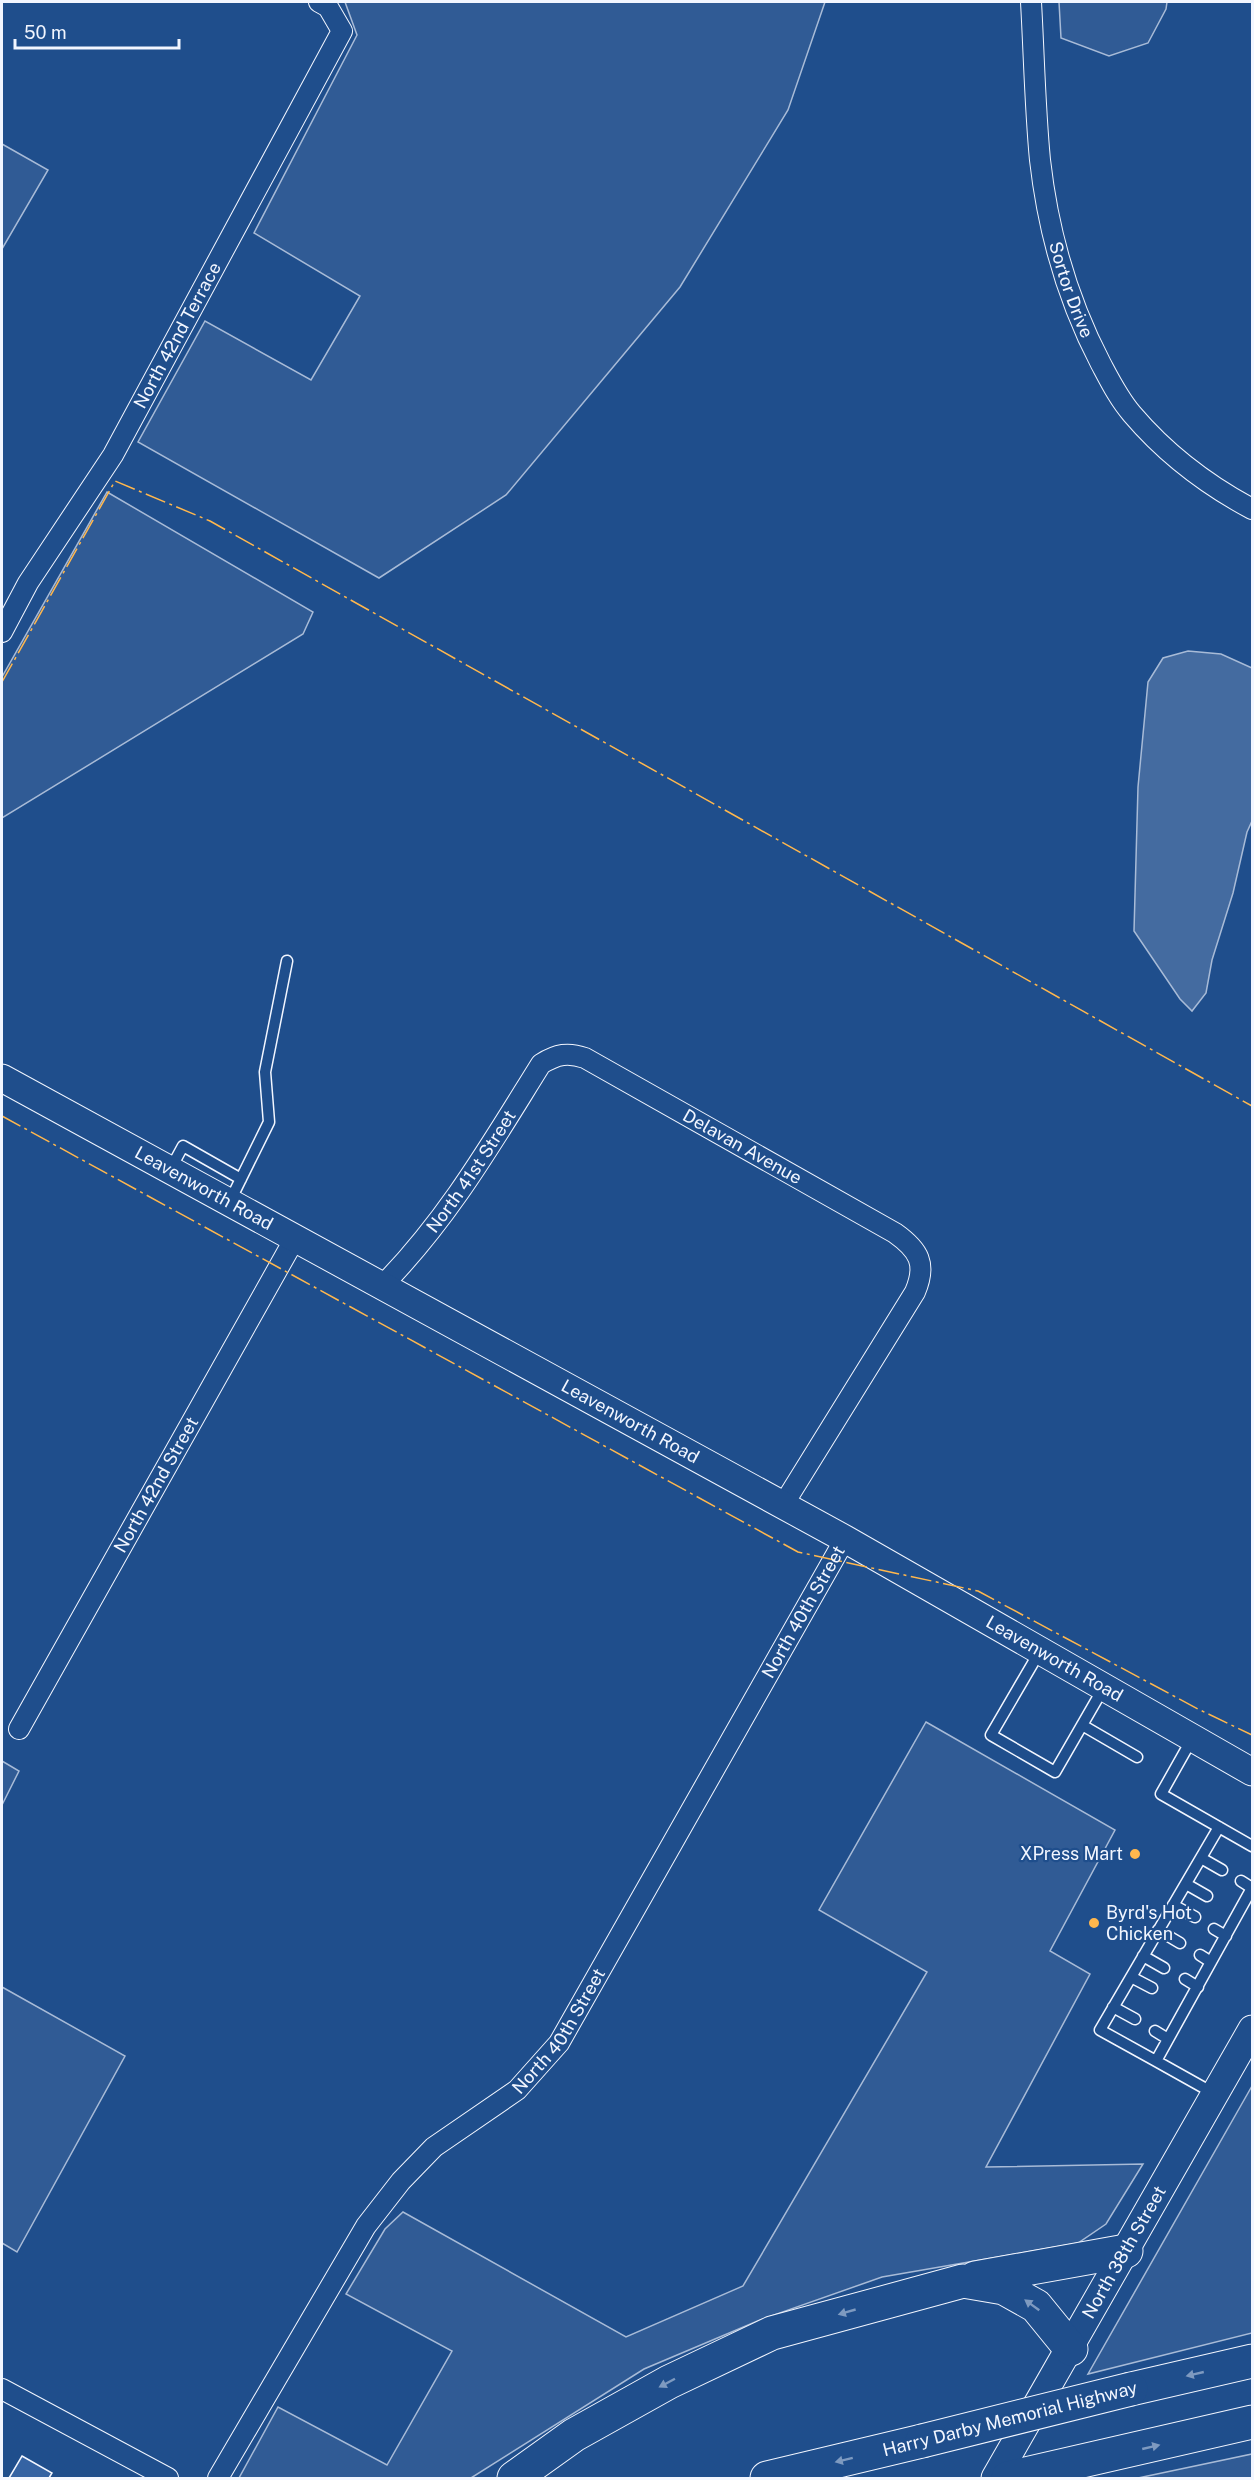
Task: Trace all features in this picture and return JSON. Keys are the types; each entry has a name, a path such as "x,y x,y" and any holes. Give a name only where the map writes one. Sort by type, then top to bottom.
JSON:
{"highway":[{"path":"514,2478 574,2435 669,2382 772,2333 963,2280 1126,2251"},
{"path":"963,2280 1004,2288 1036,2306 1071,2349"},
{"name":"Harry Darby Memorial Highway","path":"767,2478 1252,2361"},
{"path":"1008,2478 1252,2422"}],"main road":[{"name":"Leavenworth Road","path":"2,1078 294,1240 845,1539 1252,1772"},
{"name":"North 38th Street","path":"995,2478 1071,2349 1252,2029"}],"street":[{"name":"North 42nd Terrace","path":"2,632 28,583 113,454 342,31 328,7 319,2"},
{"name":"Sortor Drive","path":"1031,2 1040,160 1051,229 1070,294 1088,339 1116,391 1131,413 1195,474 1252,509"},
{"name":"Delavan Avenue","path":"558,1055 570,1053 606,1070 895,1233 907,1241 919,1258 921,1278 915,1292 783,1505"},
{"name":"North 41st Street","path":"381,1287 417,1250 461,1192 541,1064 558,1055"},
{"name":"North 42nd Street","path":"19,1729 294,1240"},
{"name":"North 40th Street","path":"218,2478 378,2209 434,2147 517,2090 559,2043 845,1539"},
{"path":"2,2388 168,2478"}],"lane":[{"path":"229,1204 269,1122 265,1072 287,961"},
{"path":"170,1171 183,1146 241,1179"},
{"path":"1040,1650 991,1735 1055,1772 1104,1687"},
{"path":"1082,1725 1137,1757"},
{"path":"1192,1738 1161,1794 1252,1846"},
{"path":"1215,2094 1100,2030 1219,1827"},
{"path":"1201,1858 1222,1870"},
{"path":"1156,2061 1252,1888 1241,1881"},
{"path":"1186,1884 1207,1896"},
{"path":"1173,1905 1195,1917"},
{"path":"1227,1908 1238,1914"},
{"path":"1214,1929 1226,1936"},
{"path":"1158,1930 1180,1943"},
{"path":"1200,1955 1211,1962"},
{"path":"1143,1956 1164,1968"},
{"path":"1131,1977 1152,1988"},
{"path":"1185,1979 1198,1987"},
{"path":"1174,2001 1186,2008"},
{"path":"1113,2007 1134,2019"},
{"path":"1155,2031 1168,2039"}],"shaded area":[{"path":"345,2 825,2 788,110 680,287 506,495 379,578 138,442 205,321 311,380 360,296 254,233 357,35"},
{"path":"1059,2 1167,2 1166,9 1148,43 1109,56 1061,38"},
{"path":"2,144 48,170 2,249"},
{"path":"107,492 313,612 303,634 2,818 2,677"},
{"path":"1188,651 1221,654 1252,668 1252,821 1212,960 1206,993 1192,1011 1180,999 1134,931 1138,787 1148,682 1163,658"},
{"path":"926,1722 1115,1830 1050,1951 1090,1974 986,2167 1143,2164 1106,2224 1078,2243 882,2277 760,2320 644,2369 471,2478 239,2478 278,2407 387,2465 452,2351 346,2294 385,2229 403,2212 626,2337 743,2286 927,1972 819,1910"},
{"path":"2,1761 19,1771 2,1805"},
{"path":"2,1987 125,2056 17,2252 2,2243"},
{"path":"1252,2086 1252,2333 1088,2374"},
{"path":"1252,2454 1252,2478 1138,2478"}],"building":[{"path":"22,2456 52,2473 49,2478 9,2478"}],"power":[{"path":"2,682 115,481 210,521 1252,1106"},
{"path":"2,1116 798,1552 978,1591 1198,1709 1252,1735"}],"place":[{"name":"XPress Mart","path":"1135,1854"},
{"name":"Byrd's Hot Chicken","path":"1094,1923"}]}
